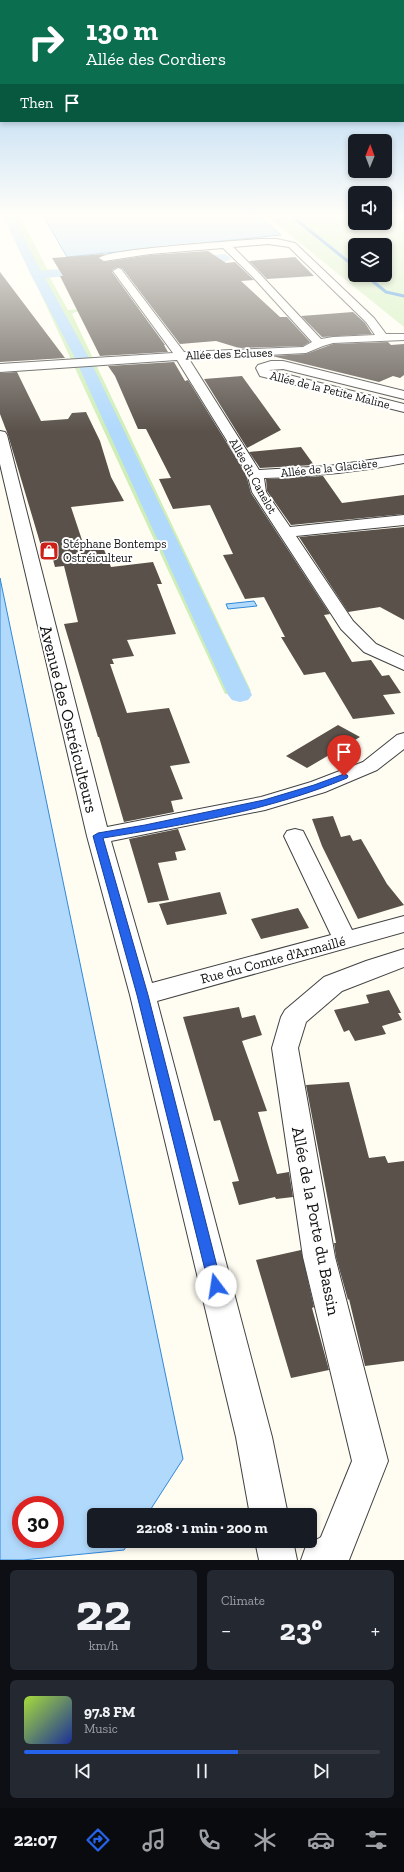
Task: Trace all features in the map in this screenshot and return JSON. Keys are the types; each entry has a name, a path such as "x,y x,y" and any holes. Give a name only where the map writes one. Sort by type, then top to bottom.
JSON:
{"street":[{"name":"Allée du Canelot","path":"130,287 181,356 254,474 259,492 347,625 370,648 404,664"},
{"path":"266,287 305,330 319,343"},
{"path":"335,287 370,320 383,338"},
{"name":"Allée des Ecluses","path":"0,368 71,362 299,351 312,348 319,343 333,340 404,337"},
{"name":"Allée de la Petite Maline","path":"236,354 244,360 264,366 283,365 404,395"},
{"name":"Allée de la Petite Maline","path":"264,366 262,368 264,373 404,408"},
{"name":"Avenue des Ostréiculteurs","path":"0,435 98,836 143,995 254,1437 268,1508"},
{"name":"Allée de la Glacière","path":"254,474 313,472 370,466 404,459"},
{"path":"286,532 404,520"},
{"path":"98,836 145,828 265,803 318,787 370,766 404,739"},
{"path":"295,836 345,940"},
{"name":"Rue du Comte d'Armaillé","path":"143,995 404,924"},
{"name":"Allée de la Porte du Bassin","path":"320,1560 334,1550 370,1461 319,1257 285,1048 294,1017 333,984 375,967 404,958"},
{"path":"275,1548 278,1560"}],"green space":[{"path":"38,287 55,287 68,310 140,305 143,308 75,312 72,314 251,691 225,694"},
{"path":"354,287 404,287 404,327"}],"water":[{"path":"0,578 183,1459 152,1508 87,1508 87,1548 125,1548 124,1550 23,1560 0,1560"},
{"path":"254,601 257,606 228,609 226,604"}],"building":[{"path":"0,287 11,287 65,358 0,362"},
{"path":"65,287 123,287 165,345 168,352 100,356"},
{"path":"136,287 247,287 280,317 287,317 310,342 303,346 239,348 216,341 180,344"},
{"path":"353,312 365,323 372,334 322,337 301,316"},
{"path":"388,342 391,345 404,344 404,375 400,378 393,376 379,382 272,356 306,354 333,344"},
{"path":"174,362 185,381 188,380 246,474 251,493 330,614 324,615 352,662 371,660 382,676 389,675 401,693 383,695 395,714 353,719 325,672 304,675 281,637 285,637 264,597 245,599 223,555 233,554 210,505 173,509 159,479 171,478 146,429 138,429 115,376 108,366"},
{"path":"17,372 41,421 68,419 72,413 86,412 100,441 111,477 124,501 71,507 83,543 101,542 111,567 153,562 162,584 157,584 176,634 127,640 134,656 112,659 114,664 110,664 127,713 169,708 190,763 170,766 183,799 171,801 174,812 124,822 64,624 78,622 64,566 55,567 52,556 44,556 8,435 0,414 0,373"},
{"path":"242,376 281,430 247,448 204,379"},
{"path":"301,447 314,465 260,468 249,452"},
{"path":"323,476 342,503 404,495 404,514 291,525 267,491 266,479"},
{"path":"404,527 404,620 380,607 348,612 299,537"},
{"path":"338,725 360,737 307,768 286,756"},
{"path":"333,816 341,837 350,835 353,841 361,839 387,884 404,905 358,919 322,846 312,819"},
{"path":"178,829 186,850 175,852 177,860 158,863 169,900 148,903 129,839"},
{"path":"220,892 227,914 167,925 159,904"},
{"path":"298,908 309,928 261,939 251,919"},
{"path":"389,990 401,1013 398,1013 402,1020 382,1026 386,1034 355,1041 349,1030 344,1032 334,1010 369,1003 366,995"},
{"path":"239,1007 242,1018 255,1015 262,1035 242,1041 267,1111 258,1112 277,1174 289,1172 293,1197 276,1199 275,1197 239,1205 232,1182 239,1181 220,1120 214,1121 183,1017"},
{"path":"349,1082 369,1158 385,1156 388,1163 404,1161 404,1361 365,1366 349,1299 348,1300 336,1257 334,1243 336,1243 306,1085"},
{"path":"301,1250 314,1307 312,1308 329,1370 291,1378 256,1260"}],"waterway":[{"path":"43,287 81,356 240,695"},
{"path":"380,287 386,292 404,296"}],"place":[{"name":"Stéphane Bontemps Ostréiculteur","path":"49,551"}],"route":[{"path":"216,1286 143,995 98,836 145,828 265,803 318,787 344,776"}]}
